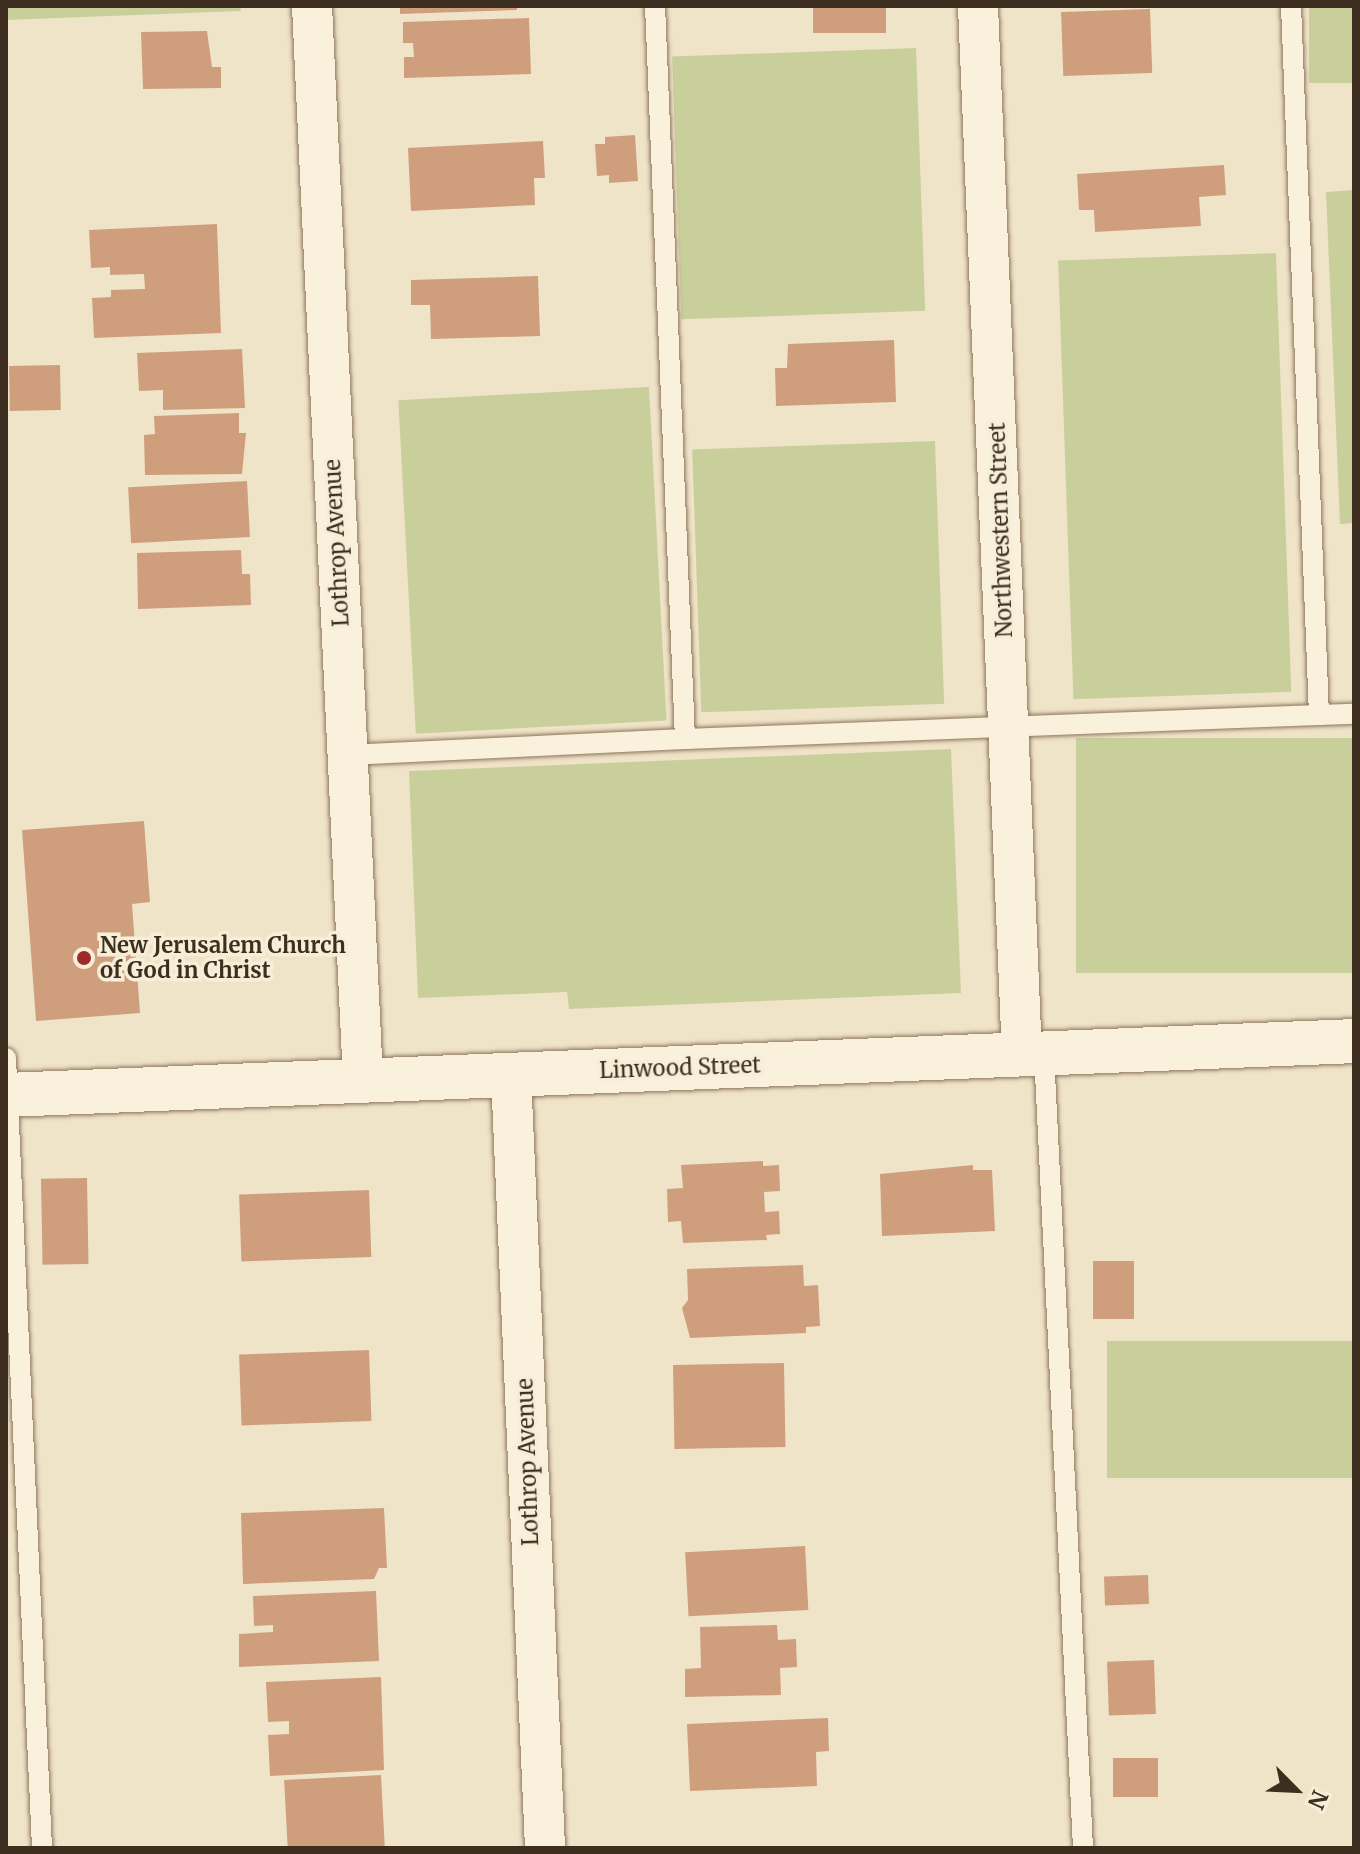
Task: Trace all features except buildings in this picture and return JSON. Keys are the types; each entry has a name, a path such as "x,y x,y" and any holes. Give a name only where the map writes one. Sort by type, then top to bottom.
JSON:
{"street":[{"name":"Lothrop Avenue","path":"312,6 363,1081"},
{"name":"Northwestern Street","path":"978,6 1009,728 1033,1053"},
{"name":"Linwood Street","path":"7,1083 363,1081 1354,1041"},
{"name":"Lothrop Avenue","path":"511,1075 545,1848"}],"lane":[{"path":"655,6 685,739"},
{"path":"1291,6 1319,715"},
{"path":"347,755 1354,714"},
{"path":"1033,1053 1083,1848"},
{"path":"7,1083 42,1848"}],"green space":[{"path":"6,6 240,6 241,11 6,20"},
{"path":"1309,6 1354,6 1354,83 1309,83"},
{"path":"916,48 925,311 681,319 672,57"},
{"path":"1354,190 1354,523 1340,524 1326,192"},
{"path":"1276,253 1291,692 1073,699 1058,261"},
{"path":"649,387 666,721 416,734 398,400"},
{"path":"935,441 944,704 701,712 692,449"},
{"path":"1076,738 1354,738 1354,973 1076,973"},
{"path":"951,749 961,993 569,1009 567,992 418,998 409,771"},
{"path":"1107,1341 1354,1341 1354,1478 1107,1478"}],"place":[{"name":"New Jerusalem Church of God in Christ","path":"84,958"}]}
